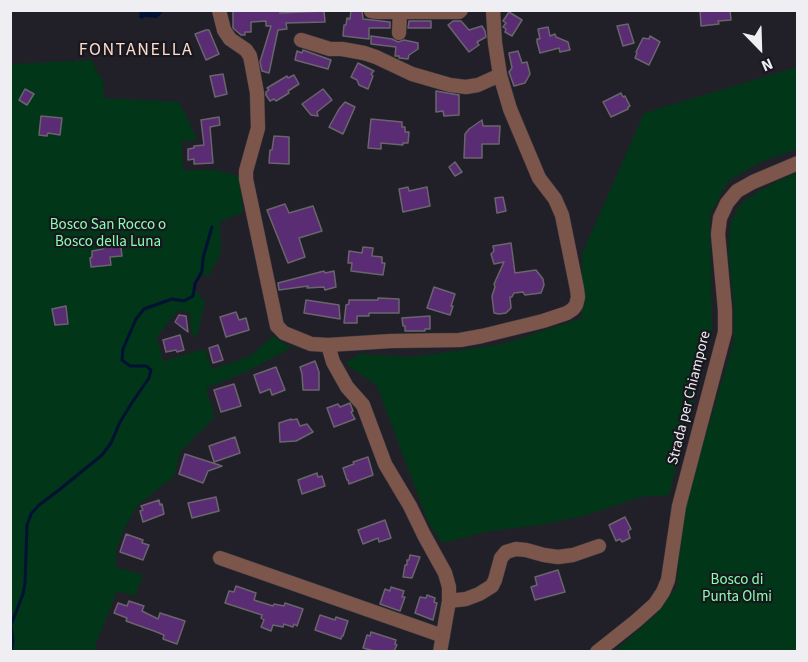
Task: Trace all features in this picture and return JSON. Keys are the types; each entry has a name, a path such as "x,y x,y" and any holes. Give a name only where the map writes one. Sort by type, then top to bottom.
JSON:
{"street":[{"path":"219,10 224,30 230,39 246,50 250,56 257,93 258,128 246,171 246,179 275,320 284,333 311,344 328,345 459,340 533,324 567,313 576,305 578,297 562,215 555,200 539,178 510,109 500,75 493,10"},
{"path":"371,11 459,12 461,10"},
{"path":"399,33 400,12"},
{"path":"301,40 330,49 364,53 412,74 450,85 466,87 478,85 500,75"},
{"path":"250,56 256,42"},
{"name":"Strada per Chiampore","path":"597,651 655,604 668,580 679,506 724,332 725,310 718,234 720,218 727,203 737,191 798,163"},
{"path":"328,345 338,372 367,413 385,464 446,573 449,601 440,651"},
{"path":"449,601 466,599 492,586 501,558 506,552 516,549 558,557 573,555 599,546"},
{"path":"220,558 442,636"}],"green space":[{"name":"Bosco San Rocco o Bosco della Luna","path":"92,60 103,80 104,98 179,102 197,141 182,141 183,170 216,170 239,176 243,212 220,222 221,253 209,276 198,274 192,284 205,303 196,339 191,330 190,313 178,310 157,337 163,361 205,349 212,369 249,357 273,336 291,348 246,372 206,388 215,417 180,452 174,476 137,506 123,531 116,551 116,567 143,575 135,596 117,591 96,644 96,651 11,652 11,64"},
{"path":"797,67 797,149 761,162 728,181 710,215 712,330 669,495 641,497 584,516 490,531 442,543 428,522 377,386 345,363 360,354 412,357 503,344 582,318 582,254 644,113"},
{"name":"Bosco di Punta Olmi","path":"797,172 797,651 614,652 655,615 677,587 680,541 688,494 734,341 734,307 728,249 731,221 740,205 760,190"}],"water":[{"path":"140,11 162,11 162,13 157,18 142,19 139,17"}],"building":[{"path":"233,10 274,10 280,13 324,11 325,22 286,23 287,29 278,30 269,73 262,71 260,62 271,26 266,26 266,21 251,22 251,32 241,35 233,28"},
{"path":"351,10 362,10 363,19 390,22 390,28 369,28 369,39 343,36 344,25 346,25 347,18 350,19"},
{"path":"700,10 730,10 731,20 701,26"},
{"path":"509,12 522,20 512,36 505,32 506,29 503,27 506,23 503,21"},
{"path":"409,21 431,21 431,28 408,28"},
{"path":"453,21 461,21 469,30 482,26 486,37 477,42 479,45 469,52 448,25"},
{"path":"628,24 634,43 623,46 617,26"},
{"path":"548,27 550,36 555,34 556,37 568,42 570,50 560,52 559,48 540,53 537,42 537,39 540,39 538,29"},
{"path":"209,30 219,54 206,60 195,34"},
{"path":"371,36 398,42 404,40 418,43 418,49 409,55 408,59 399,58 395,56 396,47 371,44"},
{"path":"650,36 660,42 649,65 635,58 643,38 649,39"},
{"path":"303,50 331,60 328,69 295,60 297,51 302,53"},
{"path":"518,51 522,63 527,62 530,74 525,83 514,86 509,72 512,68 509,53"},
{"path":"358,63 374,71 371,74 373,76 368,89 359,85 357,80 351,77"},
{"path":"223,74 227,94 215,97 210,76"},
{"path":"294,75 299,84 276,101 274,99 270,101 266,95 269,90 267,88 287,76 288,78"},
{"path":"25,89 34,94 27,105 19,100"},
{"path":"323,89 332,100 317,112 318,116 311,115 302,104"},
{"path":"436,91 459,95 459,115 444,116 443,111 436,112"},
{"path":"621,93 630,106 611,117 603,102"},
{"path":"345,102 355,107 343,134 329,127"},
{"path":"41,116 62,118 60,135 48,133 47,136 39,135"},
{"path":"219,117 220,125 210,127 213,163 194,164 194,159 188,160 188,149 204,145 201,120"},
{"path":"371,119 402,122 405,132 409,132 408,143 403,143 403,145 381,143 381,149 368,148"},
{"path":"482,120 483,126 500,126 499,144 482,144 482,158 464,158 465,134"},
{"path":"274,136 289,137 289,164 269,163"},
{"path":"455,162 462,172 455,176 449,167"},
{"path":"408,187 409,191 427,187 430,206 403,212 399,189"},
{"path":"503,197 506,211 497,213 495,198"},
{"path":"285,204 289,213 313,206 322,231 299,238 305,257 288,263 267,210"},
{"path":"120,239 122,256 110,257 111,265 91,267 92,251 103,249 101,241"},
{"path":"511,243 515,273 536,270 543,279 544,285 541,293 525,295 523,292 514,293 510,297 511,308 506,313 494,313 492,296 494,284 504,262 494,264 491,254 494,251 493,246"},
{"path":"363,247 373,248 372,256 382,257 382,263 385,263 383,275 351,271 352,263 348,263 349,251 362,253"},
{"path":"324,271 325,273 334,271 336,287 325,290 324,287 307,288 308,286 279,290 278,283"},
{"path":"434,287 455,294 450,315 427,308"},
{"path":"378,298 399,299 399,313 369,313 369,316 357,316 357,323 344,323 346,305 349,304 349,300 378,300"},
{"path":"306,300 339,305 340,319 304,313"},
{"path":"66,306 68,324 55,325 52,309"},
{"path":"236,312 239,320 246,318 249,330 226,337 220,317"},
{"path":"179,315 186,316 188,332 175,322"},
{"path":"430,316 430,329 405,331 402,318"},
{"path":"180,335 184,350 166,352 163,340"},
{"path":"218,345 223,360 213,363 209,348"},
{"path":"315,361 319,372 319,390 303,390 300,367"},
{"path":"276,367 285,390 272,395 270,389 260,393 254,375"},
{"path":"234,384 241,406 221,412 214,390"},
{"path":"350,403 355,419 334,427 327,408"},
{"path":"297,419 300,426 307,424 313,432 296,441 280,442 279,423"},
{"path":"235,437 240,453 214,462 209,446"},
{"path":"185,454 222,466 208,471 203,483 179,474"},
{"path":"368,457 373,475 349,484 343,468"},
{"path":"317,473 318,477 322,476 325,486 302,494 298,480"},
{"path":"216,497 219,511 192,518 188,503"},
{"path":"159,500 164,514 143,522 141,506"},
{"path":"625,517 631,529 628,531 630,538 622,542 620,539 616,541 609,525"},
{"path":"385,520 391,538 379,542 378,538 363,544 358,530"},
{"path":"126,534 143,540 142,543 149,545 143,560 120,552"},
{"path":"410,555 420,557 412,578 403,577 405,565"},
{"path":"558,570 565,592 535,600 531,587 537,585 535,577"},
{"path":"236,586 256,593 254,600 273,606 274,604 284,606 285,603 303,609 297,626 294,624 293,627 284,624 283,627 273,625 271,631 261,627 264,620 261,618 262,615 225,603 229,591 234,592"},
{"path":"391,587 404,591 402,597 405,597 400,611 380,604 385,589 390,591"},
{"path":"427,595 435,598 434,602 437,603 433,620 415,613 420,597 426,598"},
{"path":"129,601 144,606 142,611 158,619 160,613 185,621 177,644 163,639 164,635 126,621 127,618 114,613 118,603 127,606"},
{"path":"320,615 348,621 341,639 315,630"},
{"path":"371,632 396,640 397,645 394,651 375,651 363,648 367,635 370,636"}],"waterway":[{"path":"11,652 13,642 11,625 25,583 27,525 31,514 39,505 102,455 111,443 120,422 149,378 151,370 146,366 130,366 122,360 123,349 136,319 144,309 172,299 184,301 193,296 195,284 202,271 203,258 212,227"}],"district":[{"name":"FONTANELLA","path":"136,51"}]}
